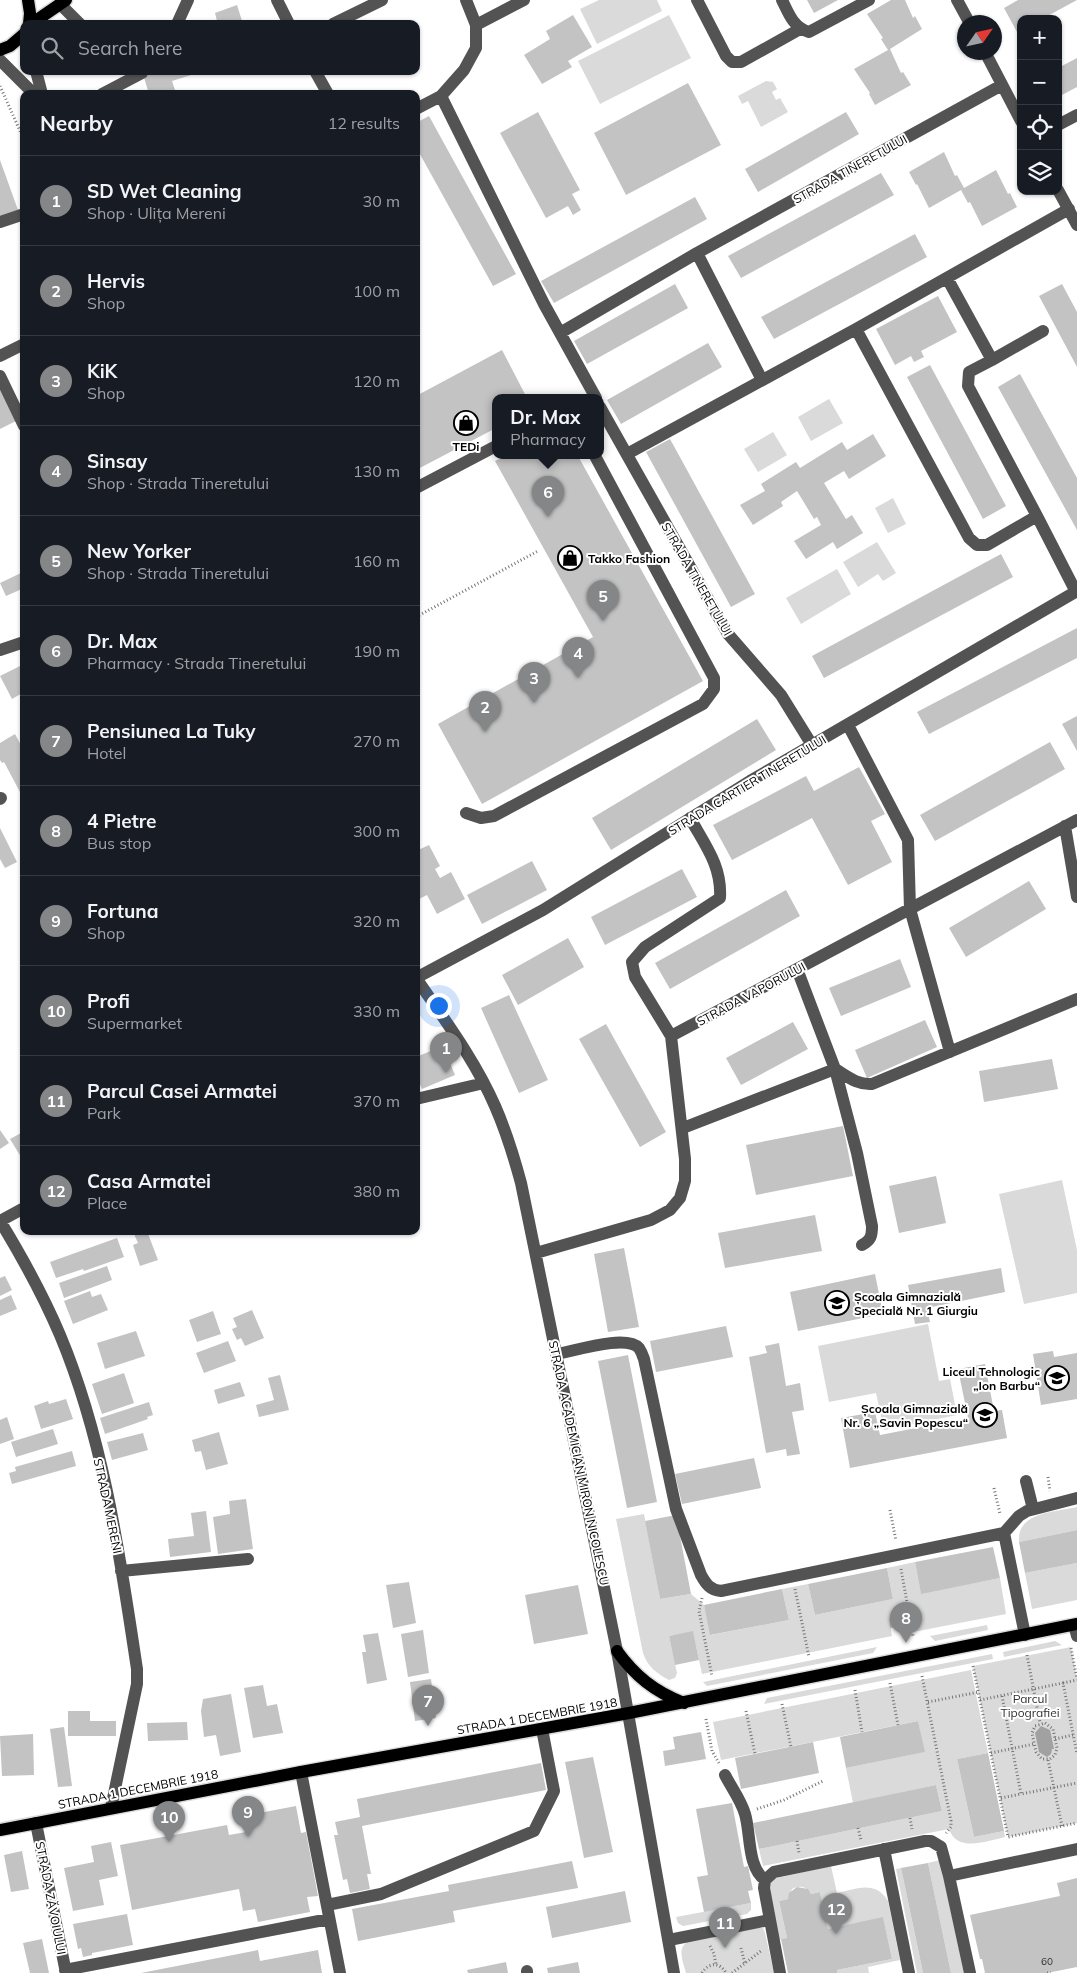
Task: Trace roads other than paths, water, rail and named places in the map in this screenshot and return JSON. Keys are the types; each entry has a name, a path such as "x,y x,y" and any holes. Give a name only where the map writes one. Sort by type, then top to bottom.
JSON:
{"main road":[{"path":"28,0 30,20"},
{"path":"36,20 63,2"},
{"path":"0,50 10,46 20,37"},
{"name":"STRADA 1 DECEMBRIE 1918","path":"0,1830 301,1772 629,1713 1025,1635 1075,1633"},
{"path":"618,1651 634,1673 668,1697 684,1702"}],"street":[{"path":"179,20 188,0"},
{"path":"277,0 287,20"},
{"path":"341,20 382,0"},
{"path":"420,107 441,96 464,70 476,48 476,25 466,0"},
{"path":"476,25 524,0"},
{"path":"697,0 726,56 732,62 741,62 800,29"},
{"path":"782,0 795,25 809,32 869,0"},
{"path":"958,0 965,15"},
{"path":"63,2 77,20"},
{"path":"0,60 30,90"},
{"path":"989,60 1017,113"},
{"path":"37,75 41,90"},
{"path":"109,90 133,75"},
{"path":"317,75 326,90"},
{"name":"STRADA TINERETULUI","path":"560,334 697,253 1002,85"},
{"path":"441,96 544,304 594,394"},
{"path":"1062,123 1077,115"},
{"path":"1061,195 1077,225"},
{"path":"626,454 856,329 1069,209"},
{"path":"0,222 20,215"},
{"path":"697,253 762,380"},
{"path":"947,278 992,360"},
{"path":"856,329 969,538 977,545 987,545 1037,516"},
{"path":"1042,331 969,372 968,386 1077,591"},
{"path":"0,356 20,346"},
{"path":"0,376 20,418"},
{"name":"STRADA TINERETULUI","path":"604,414 728,634 781,695 812,745"},
{"path":"420,486 492,448"},
{"path":"466,813 481,818 494,816 703,704 714,689 714,678 597,459"},
{"name":"STRADA CARTIER TINERETULUI","path":"420,976 543,910 690,818 812,745 1077,591"},
{"path":"0,650 20,643"},
{"path":"848,725 908,840 910,909 950,1052"},
{"path":"536,1253 651,1220 670,1210 680,1198 685,1181 683,1128 671,1036 635,977 632,962 645,947 720,898 721,884 717,868 690,818"},
{"name":"STRADA VAPORULUI","path":"671,1036 1077,820"},
{"path":"1065,826 1077,897"},
{"path":"797,969 835,1069 857,1153 872,1226 870,1240 862,1245"},
{"name":"STRADA ACADEMICIAN MIRON NICOLESCU","path":"420,984 484,1083 498,1113 513,1155 536,1253 618,1651 674,1973"},
{"path":"835,1069 856,1082 864,1085 872,1084 1077,999"},
{"path":"683,1128 835,1069"},
{"path":"420,1098 484,1083"},
{"path":"0,1221 20,1210"},
{"name":"STRADA MERENI","path":"0,1221 46,1306 71,1366 95,1444 121,1571 137,1670 136,1684 111,1808"},
{"path":"557,1354 618,1342 630,1343 639,1348 644,1359 676,1509 701,1575 709,1587 714,1590 721,1591 1004,1533 1021,1514 1033,1509 1077,1498"},
{"path":"1026,1481 1033,1509"},
{"path":"1004,1533 1025,1635"},
{"path":"121,1571 248,1559"},
{"path":"326,1905 381,1894 534,1831 554,1790 542,1729"},
{"path":"301,1772 340,1973"},
{"path":"725,1775 744,1812 755,1866 759,1875 765,1880"},
{"name":"STRADA ZĂVOIULUI","path":"36,1822 65,1972"},
{"path":"780,1973 764,1892 765,1880 774,1872 925,1841 937,1843 944,1852 970,1973"},
{"path":"884,1849 909,1973"},
{"path":"949,1876 1077,1849"},
{"path":"65,1972 329,1919"},
{"path":"669,1940 769,1920"}],"place":[{"name":"TEDi","path":"466,423"},
{"name":"Dr. Max","path":"548,517"},
{"name":"Takko Fashion","path":"570,558"},
{"name":"New Yorker","path":"603,621"},
{"name":"Sinsay","path":"578,678"},
{"name":"KiK","path":"534,703"},
{"name":"Hervis","path":"485,732"},
{"name":"SD Wet Cleaning","path":"446,1073"},
{"name":"Școala Gimnazială Specială Nr. 1 Giurgiu","path":"837,1303"},
{"name":"Liceul Tehnologic „Ion Barbu“","path":"1057,1378"},
{"name":"Școala Gimnazială Nr. 6 „Savin Popescu“","path":"985,1415"},
{"name":"4 Pietre","path":"906,1643"},
{"name":"Pensiunea La Tuky","path":"428,1726"},
{"name":"Fortuna","path":"248,1837"},
{"name":"Profi","path":"169,1842"},
{"name":"Casa Armatei","path":"836,1934"},
{"name":"Parcul Casei Armatei","path":"725,1948"}],"park label":[{"name":"Parcul Tipografiei","path":"1030,1705"}]}
